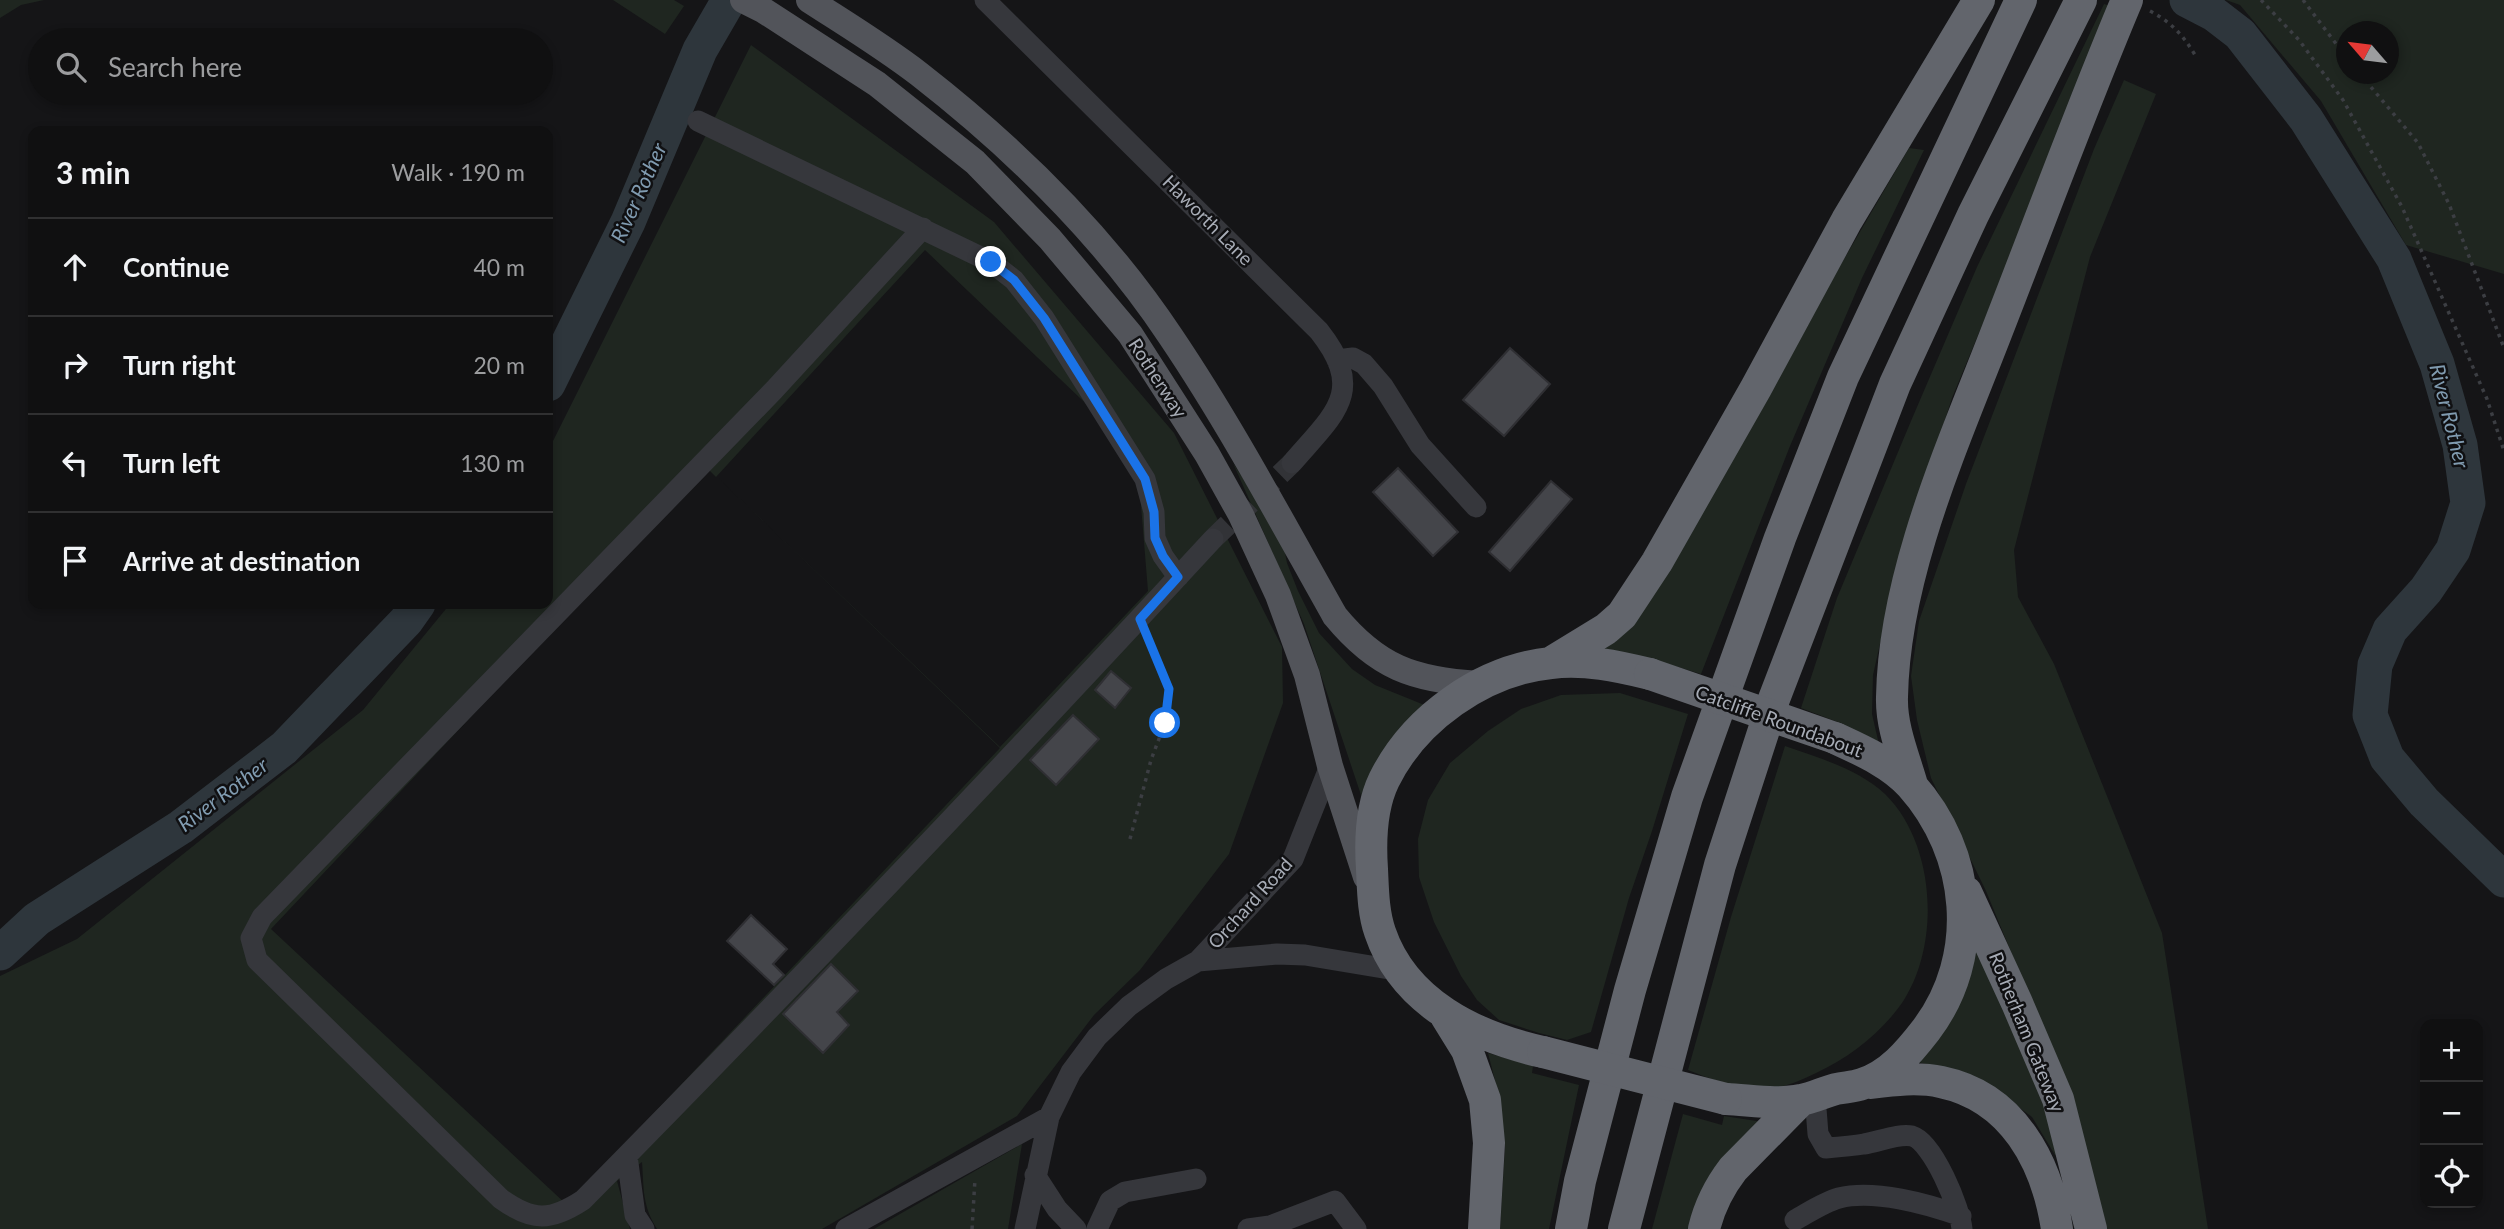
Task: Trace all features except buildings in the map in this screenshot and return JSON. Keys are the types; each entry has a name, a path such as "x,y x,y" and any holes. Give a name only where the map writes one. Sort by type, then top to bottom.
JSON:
{"highway":[{"path":"1552,662 1606,629 1622,615 1657,562 1847,220 1979,0"},
{"path":"1571,1229 1580,1181 1630,990 1687,797 1780,538 1843,377 2021,0"},
{"path":"1624,1229 1720,864 1779,686 1895,384 1973,215 2081,0"},
{"path":"1912,785 1895,724 1892,700 1894,662 1901,618 1916,553 1942,471 2130,4"},
{"name":"Catcliffe Roundabout","path":"1552,662 1604,663 1650,674 1835,738 1895,770 1912,785 1948,843 1961,881 1963,922 1955,976 1941,1010 1898,1064 1863,1084 1807,1098 1726,1099 1508,1044 1465,1026 1421,995 1401,971 1380,932 1373,898 1371,825 1383,782 1407,741 1454,700 1479,684 1552,662"},
{"name":"Rotherham Gateway","path":"1961,881 2012,990 2058,1099 2091,1229"},
{"path":"1443,1012 1467,1050 1485,1100 1489,1143 1484,1229"},
{"path":"1863,1084 1919,1079 1943,1082 1979,1096 2010,1120 2026,1139 2046,1181 2054,1205 2057,1229"},
{"path":"1704,1229 1706,1218 1733,1169 1807,1098"}],"main road":[{"name":"Rotherway","path":"809,0 919,74 1005,146 1071,212 1114,262 1171,336 1335,615 1349,632 1376,657 1398,668 1444,682 1479,684"},
{"name":"Rotherway","path":"753,5 877,84 975,162 1050,239 1130,334 1208,454 1241,515 1278,595 1307,675 1330,766 1373,898"}],"lane":[{"name":"Haworth Lane","path":"985,0 1319,331 1331,346 1343,379 1342,397 1327,421 1292,463"},
{"path":"698,121 991,262 1014,280 1044,318 1145,479 1154,512 1155,538 1163,556 1178,577"},
{"path":"923,228 774,390 262,917 251,938 257,960 501,1199 518,1211 544,1217 562,1213 583,1200 774,1006 1213,539"},
{"path":"1337,360 1353,358 1364,363 1384,386 1420,445 1476,507"},
{"name":"Orchard Road","path":"1025,1229 1049,1116 1071,1072 1097,1037 1129,1006 1166,979 1198,961 1293,859 1330,766"},
{"name":"Orchard Road","path":"1198,961 1277,954 1401,971"},
{"path":"1807,1098 1818,1134 1826,1148 1866,1144 1909,1135 1921,1140 1943,1176 1961,1223"},
{"path":"846,1229 1049,1116"},
{"path":"627,1156 635,1215 644,1229"},
{"path":"1035,1175 1057,1209 1076,1229"},
{"path":"1097,1229 1110,1201 1125,1192 1196,1179"},
{"path":"1795,1220 1839,1198 1883,1196 1938,1208 1961,1223"},
{"path":"1248,1229 1272,1227 1335,1201 1356,1229"}],"path":[{"path":"2261,0 2299,40 2343,100 2395,195 2487,399 2504,451"},
{"path":"2303,0 2336,43"},
{"path":"2130,4 2162,17 2183,34 2195,55"},
{"path":"2368,84 2418,144 2449,204 2504,348"},
{"path":"1130,839 1151,760 1165,723 1169,689 1140,619"},
{"path":"972,1229 976,1157"}],"shaded area":[{"path":"0,0 44,0 21,5 0,18"},
{"path":"613,0 674,0 684,6 665,34"},
{"path":"2226,0 2504,0 2504,274 2406,245 2321,101 2240,5"},
{"path":"2104,4 2114,7 1952,398 1897,568 1873,675 1872,714 1880,749 1843,724 1801,708 1837,598 1977,267"},
{"path":"751,45 994,222 1174,433 1282,647 1283,703 1229,854 1140,970 1094,1015 1017,1116 822,1229 657,1229 646,1204 642,1162 617,1181 630,1229 0,1229 0,976 77,939 363,710 446,609 553,609 553,441","holes":["925,250 1102,419 1139,481 1148,591 1000,747 717,477 1000,748 567,1205 271,929 706,467 716,477"]},
{"path":"2124,80 2156,94 2090,257 2014,550 2018,597 2054,664 2162,933 2208,1229 2103,1229 2059,1069 1986,891 1931,778 1917,720 1911,676 1919,621 1966,484 2094,149"},
{"path":"1909,148 1924,150 1862,278 1790,446 1701,674 1658,661 1590,653 1761,401"},
{"path":"1233,463 1282,538 1287,563 1319,633 1352,669 1375,685 1427,706 1365,807 1304,624"},
{"path":"1620,693 1688,714 1629,898 1591,1032 1567,1040 1499,1020 1477,1000 1461,976 1434,922 1419,877 1418,839 1428,800 1450,763 1488,731 1521,709 1561,695"},
{"path":"1785,746 1838,765 1863,778 1885,794 1902,815 1915,840 1923,867 1927,925 1923,953 1915,979 1894,1014 1864,1044 1828,1067 1799,1081 1777,1087 1750,1088 1718,1081 1688,1070 1731,917"},
{"path":"1971,935 2032,1064 2060,1153 2055,1155 2032,1117 1997,1091 1962,1071 1912,1061"},
{"path":"1488,1053 1533,1066 1532,1073 1579,1085 1549,1229 1500,1229 1505,1147 1499,1096"},
{"path":"1683,1114 1722,1125 1724,1116 1763,1122 1691,1229 1652,1229"},
{"path":"1022,1144 1008,1229 874,1229 893,1218"}],"waterway":[{"name":"River Rother","path":"553,374 628,222 700,50 729,0"},
{"name":"River Rother","path":"2187,0 2214,14 2240,34 2306,119 2394,259 2437,364 2460,445 2468,503 2453,550 2426,590 2390,630 2375,665 2370,715 2387,758 2424,802 2504,880"},
{"name":"River Rother","path":"0,953 37,919 181,827 284,748 414,609"}],"tunnel":[{"path":"1213,539 1292,463"}],"route":[{"path":"991,262 1014,280 1044,318 1145,479 1154,512 1155,538 1163,556 1178,577 1140,619 1169,689 1165,723"}]}
